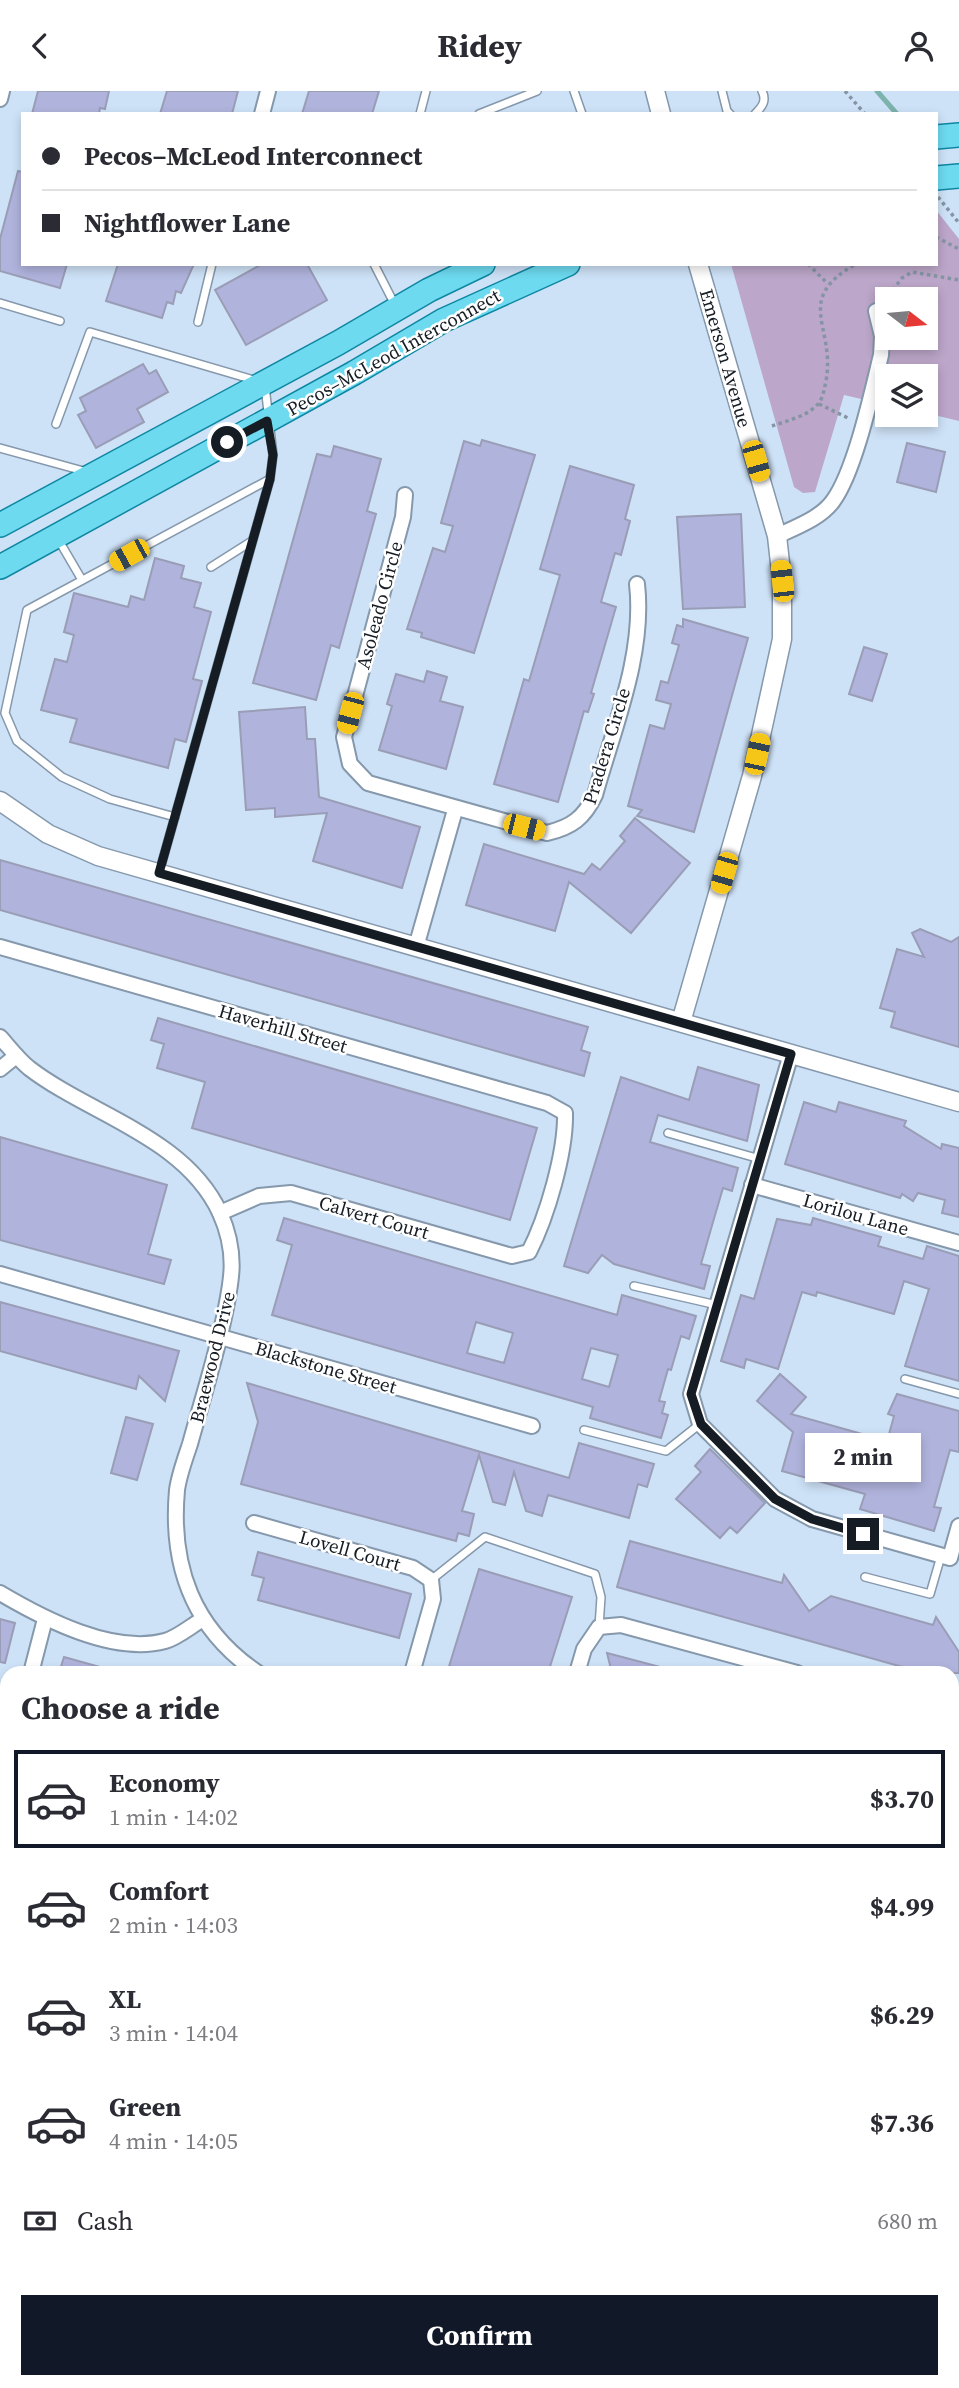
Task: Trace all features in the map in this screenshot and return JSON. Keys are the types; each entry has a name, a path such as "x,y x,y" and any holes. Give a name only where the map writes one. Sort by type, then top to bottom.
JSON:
{"main road":[{"path":"938,137 959,135"},
{"path":"938,179 959,176"},
{"name":"Pecos–McLeod Interconnect","path":"0,525 478,266"},
{"name":"Pecos–McLeod Interconnect","path":"0,568 444,320 564,266"}],"street":[{"path":"0,99 2,91"},
{"path":"263,112 268,91"},
{"path":"655,91 660,112"},
{"name":"Emerson Avenue","path":"681,1022 752,776 782,639 782,581 778,536 699,266"},
{"path":"778,536 822,512 834,501 848,470 881,350"},
{"name":"Asoleado Circle","path":"405,495 403,517 344,737 350,764 368,783 455,810"},
{"name":"Pradera Circle","path":"455,810 547,833 569,828 587,811 595,795 637,643 640,612 637,584"},
{"path":"0,801 48,835 98,856 959,1102"},
{"path":"416,947 455,810"},
{"name":"Haverhill Street","path":"0,947 547,1103 565,1113 565,1134 538,1235 529,1252"},
{"name":"Braewood Drive","path":"0,1037 29,1068 164,1149 203,1184 220,1213 230,1244 233,1273 220,1337 177,1488 176,1549 183,1579 202,1619 236,1658 248,1666"},
{"path":"791,1054 691,1394 694,1406 701,1424 775,1499 812,1519 946,1557 958,1533"},
{"path":"0,1069 16,1056"},
{"name":"Lorilou Lane","path":"752,1185 959,1243"},
{"name":"Calvert Court","path":"220,1213 259,1196 291,1193 512,1256 529,1252"},
{"name":"Blackstone Street","path":"0,1274 531,1426"},
{"name":"Lovell Court","path":"254,1523 413,1568 431,1580"},
{"path":"414,1666 433,1599 431,1580"},
{"path":"0,1593 45,1619 127,1645 166,1641 202,1619"},
{"path":"33,1666 45,1619"},
{"path":"579,1666 584,1649 598,1627 621,1625 771,1666"}],"lane":[{"path":"421,112 426,91"},
{"path":"484,112 537,91"},
{"path":"574,91 581,112"},
{"path":"722,91 728,112"},
{"path":"757,112 763,107 765,96 762,91"},
{"path":"198,322 212,266"},
{"path":"375,266 397,309"},
{"path":"0,303 60,321"},
{"path":"56,424 90,332 265,383 267,421 273,455 270,479 159,873"},
{"path":"0,448 94,474"},
{"path":"175,817 110,799 62,777 17,741 5,713 27,610 270,479"},
{"path":"57,535 82,580"},
{"path":"211,567 252,541"},
{"path":"668,1133 760,1159"},
{"path":"634,1286 717,1305"},
{"path":"905,1379 959,1394"},
{"path":"584,1430 666,1451 701,1424"},
{"path":"431,1580 485,1538 596,1574 601,1597 598,1627"},
{"path":"865,1577 930,1594 946,1557"}],"path":[{"path":"845,91 863,112"},
{"path":"938,196 959,222"},
{"path":"938,238 959,249"},
{"path":"810,266 828,284"},
{"path":"772,426 806,413 818,404 823,395 829,363 820,305 828,284 853,266"},
{"path":"895,287 912,271 959,280"},
{"path":"818,404 832,413 862,422"}],"shaded area":[{"path":"938,213 959,239 959,421 938,416 938,364 875,364 875,402 844,395 815,492 803,493 794,487 732,266 938,266"}],"building":[{"path":"38,91 109,91 105,109 100,108 99,112 33,112"},
{"path":"167,91 238,91 233,112 161,112"},
{"path":"309,91 379,91 373,112 303,112"},
{"path":"18,171 21,172 21,266 66,266 60,288 0,271 0,239"},
{"path":"117,266 193,266 181,293 176,291 173,304 167,302 162,318 106,301"},
{"path":"258,266 308,266 327,300 246,345 215,290"},
{"path":"143,364 149,374 156,370 168,392 137,409 144,422 96,448 78,415 86,411 80,398"},
{"path":"482,440 535,455 474,653 421,637 422,633 407,629 433,548 445,552 453,526 441,523 464,441 480,446"},
{"path":"907,443 945,452 936,492 897,482"},
{"path":"334,446 381,459 367,511 376,514 339,648 331,645 316,700 253,683 317,454 331,457"},
{"path":"570,466 634,485 625,519 630,521 621,555 615,553 601,602 616,607 591,693 594,694 588,712 584,711 558,802 494,784 524,679 529,681 560,575 540,569"},
{"path":"741,514 745,607 683,609 677,517"},
{"path":"155,558 184,566 181,578 201,583 194,607 211,612 193,679 202,681 186,742 175,739 168,768 70,742 77,719 41,710 55,659 67,662 74,635 64,632 74,593 128,607 131,596 144,600"},
{"path":"683,619 748,638 694,832 637,816 642,810 628,806 650,725 664,729 671,704 656,700 661,681 668,683 679,645 672,643 677,625 683,627"},
{"path":"864,647 887,654 872,701 849,694"},
{"path":"427,671 447,677 440,701 463,707 446,769 379,750 392,706 387,704 396,674 424,682"},
{"path":"305,707 307,739 315,739 319,797 420,827 402,888 313,861 327,813 275,817 275,808 246,810 239,712"},
{"path":"635,818 690,863 631,933 569,882 555,931 466,905 484,844 584,874 592,864 600,870 625,841 620,836"},
{"path":"0,860 588,1027 581,1050 590,1053 584,1076 0,910"},
{"path":"920,929 951,942 959,937 959,1047 891,1027 895,1012 880,1008 897,949 924,957 912,933"},
{"path":"158,1018 537,1128 510,1220 192,1128 205,1082 157,1068 164,1044 151,1040"},
{"path":"698,1067 759,1085 747,1141 658,1115 650,1142 738,1168 732,1191 723,1188 701,1264 710,1266 704,1289 614,1264 602,1255 588,1273 564,1266 621,1077 689,1100"},
{"path":"804,1102 836,1112 839,1102 906,1121 904,1126 941,1149 942,1144 959,1148 959,1217 942,1213 945,1200 918,1193 913,1201 902,1194 900,1198 785,1164"},
{"path":"0,1137 167,1185 148,1254 171,1260 164,1284 0,1240"},
{"path":"284,1218 617,1315 622,1295 696,1316 689,1339 681,1336 671,1370 668,1369 659,1401 665,1402 662,1413 668,1415 661,1438 590,1418 593,1407 272,1315 292,1245 277,1240","holes":["476,1322 513,1333 504,1363 467,1353","591,1348 618,1355 609,1387 582,1379"]},
{"path":"813,1218 881,1237 878,1246 923,1259 927,1246 959,1256 959,1381 905,1366 929,1289 904,1281 894,1314 817,1292 816,1296 802,1292 778,1369 746,1359 744,1368 721,1361 741,1295 754,1299 777,1219 811,1225"},
{"path":"0,1302 179,1351 165,1401 139,1376 136,1389 0,1351"},
{"path":"780,1374 806,1397 791,1414 862,1434 852,1467 878,1474 894,1416 888,1414 897,1394 959,1411 959,1452 950,1450 934,1507 941,1508 934,1531 860,1509 865,1494 782,1471 793,1432 757,1401"},
{"path":"247,1383 569,1478 579,1443 654,1464 647,1487 638,1484 629,1518 548,1495 542,1516 526,1511 514,1472 505,1505 493,1502 479,1455 462,1511 474,1514 469,1536 458,1533 456,1541 241,1484 258,1422"},
{"path":"126,1417 153,1424 137,1480 111,1473"},
{"path":"710,1449 765,1503 737,1533 730,1527 720,1538 676,1499 701,1472 695,1466"},
{"path":"630,1541 782,1583 784,1575 809,1611 831,1596 933,1625 936,1617 959,1652 959,1666 899,1666 617,1587"},
{"path":"258,1552 411,1594 399,1638 258,1600 264,1578 252,1575"},
{"path":"479,1569 572,1597 550,1666 449,1666"},
{"path":"0,1619 15,1623 5,1663 0,1662"},
{"path":"607,1653 656,1666 610,1666"},
{"path":"64,1657 96,1666 61,1666"}],"waterway":[{"path":"877,91 895,112"}],"route":[{"path":"227,442 267,421 273,455 270,479 159,873 791,1054 691,1394 701,1424 775,1499 812,1519 863,1534"}]}
